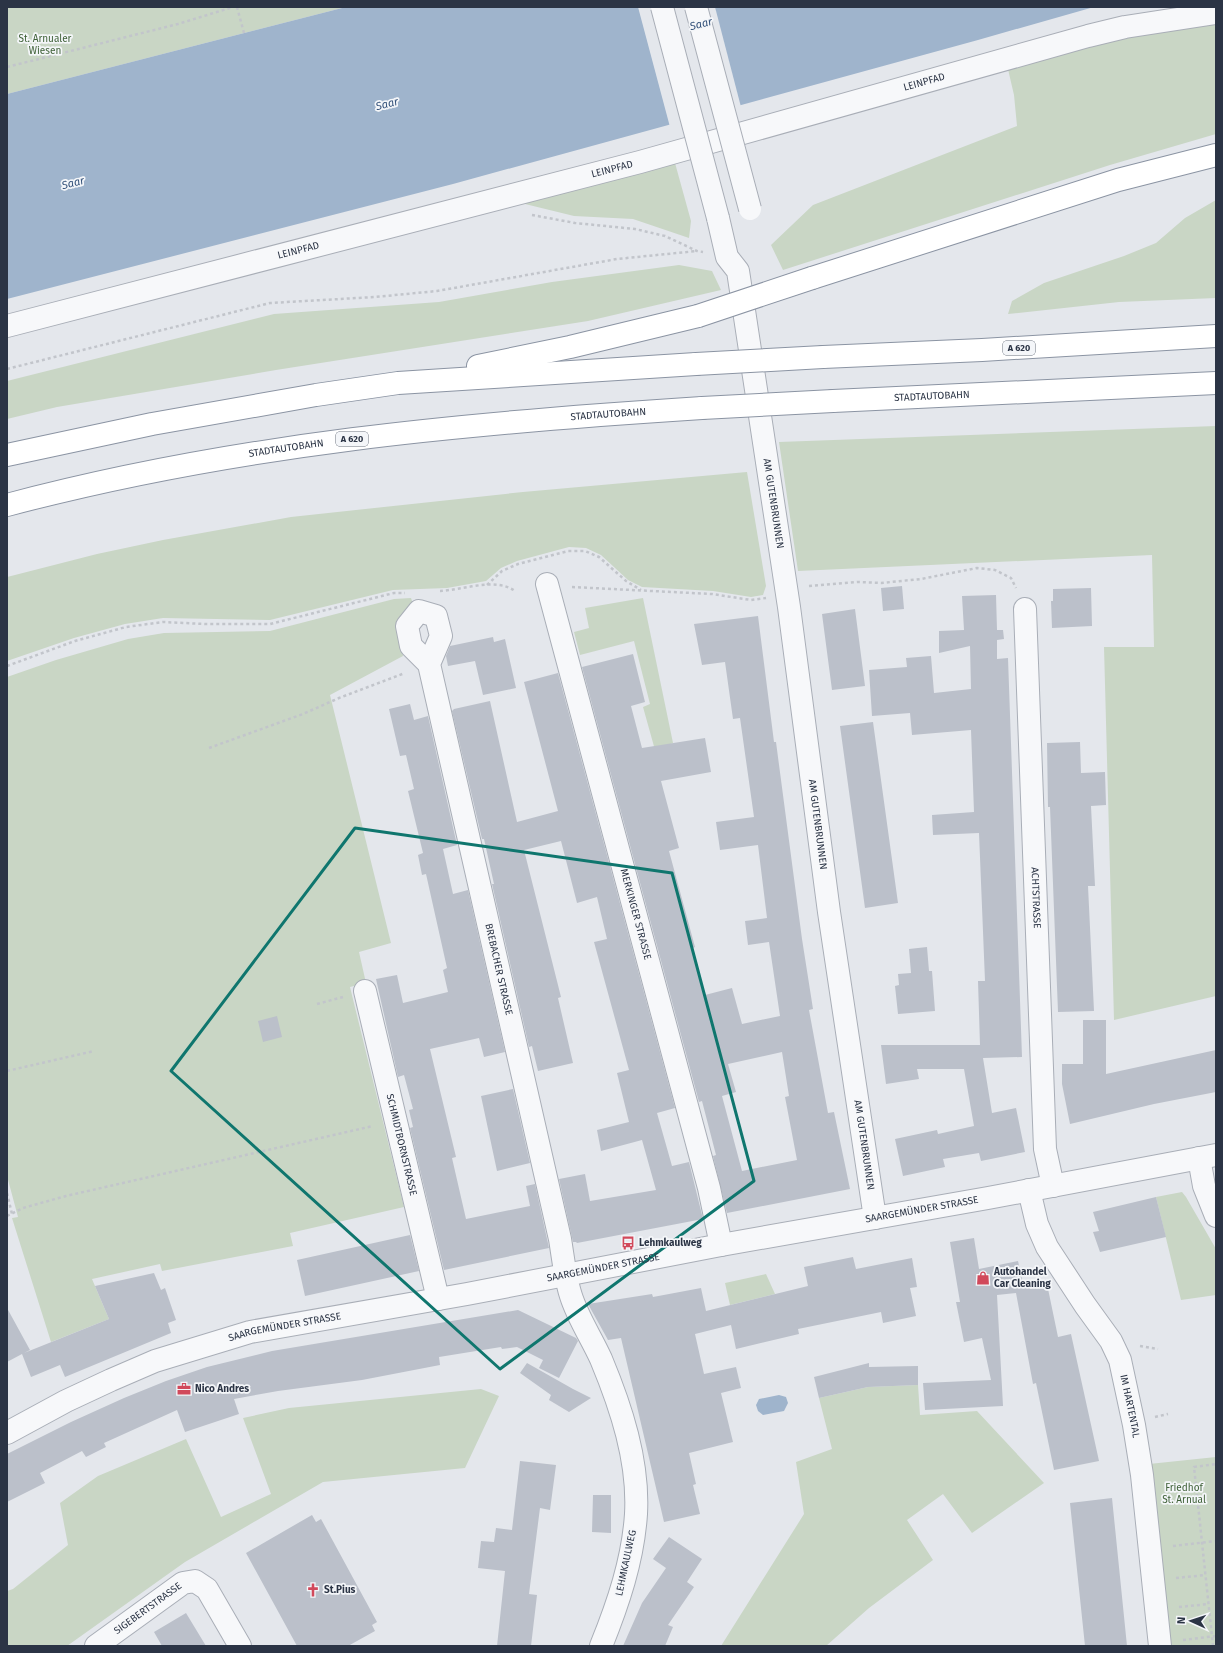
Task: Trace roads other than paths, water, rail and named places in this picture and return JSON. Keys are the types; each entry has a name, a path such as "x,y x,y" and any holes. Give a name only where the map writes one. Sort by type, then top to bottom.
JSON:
{"highway":[{"path":"398,383 570,347 698,316 1118,180 1216,155"},
{"name":"A 620","path":"7,455 159,422 398,383 696,364 982,350 1216,336"},
{"name":"STADTAUTOBAHN","path":"7,505 60,490 169,467 298,445 416,430 552,418 702,408 1216,383"}],"street":[{"name":"AM GUTENBRUNNEN","path":"662,7 727,257 738,271 787,594 830,912 874,1218"},
{"path":"696,7 750,209"},
{"name":"LEINPFAD","path":"7,326 640,162 1088,36 1125,27 1216,13"},
{"name":"MERKINGER STRASSE","path":"547,584 707,1180 721,1245"},
{"name":"ACHTSTRASSE","path":"1025,609 1045,1149 1053,1186"},
{"name":"BREBACHER STRASSE","path":"429,664 560,1239 566,1274"},
{"name":"SCHMIDTBORNSTRASSE","path":"365,991 438,1299"},
{"path":"1208,1157 1204,1186 1216,1216"},
{"name":"SAARGEMÜNDER STRASSE","path":"7,1433 66,1401 155,1361 193,1348 250,1332 438,1299 721,1245 1208,1157"},
{"name":"IM HARTENTAL","path":"1029,1190 1037,1224 1047,1247 1085,1305 1111,1341 1120,1360 1134,1425 1142,1475 1160,1646"},
{"name":"LEHMKAULWEG","path":"566,1274 572,1300 600,1358 622,1413 631,1452 635,1484 636,1513 633,1542 626,1576 614,1615 601,1646"},
{"name":"SIGEBERTSTRASSE","path":"96,1646 184,1583 195,1581 207,1588 240,1646"}],"water":[{"name":"Saar","path":"346,7 1094,7 453,184 7,299 7,94"},
{"path":"779,1395 786,1397 788,1403 784,1411 763,1415 758,1411 756,1405 759,1399"}],"place":[{"name":"Lehmkaulweg","path":"628,1243"},
{"name":"Autohandel Car Cleaning","path":"983,1278"},
{"name":"Nico Andres","path":"184,1389"},
{"name":"St.Pius","path":"313,1590"}],"park label":[{"name":"St. Arnualer Wiesen","path":"45,44"},
{"name":"Friedhof St. Arnual","path":"1184,1494"}]}
